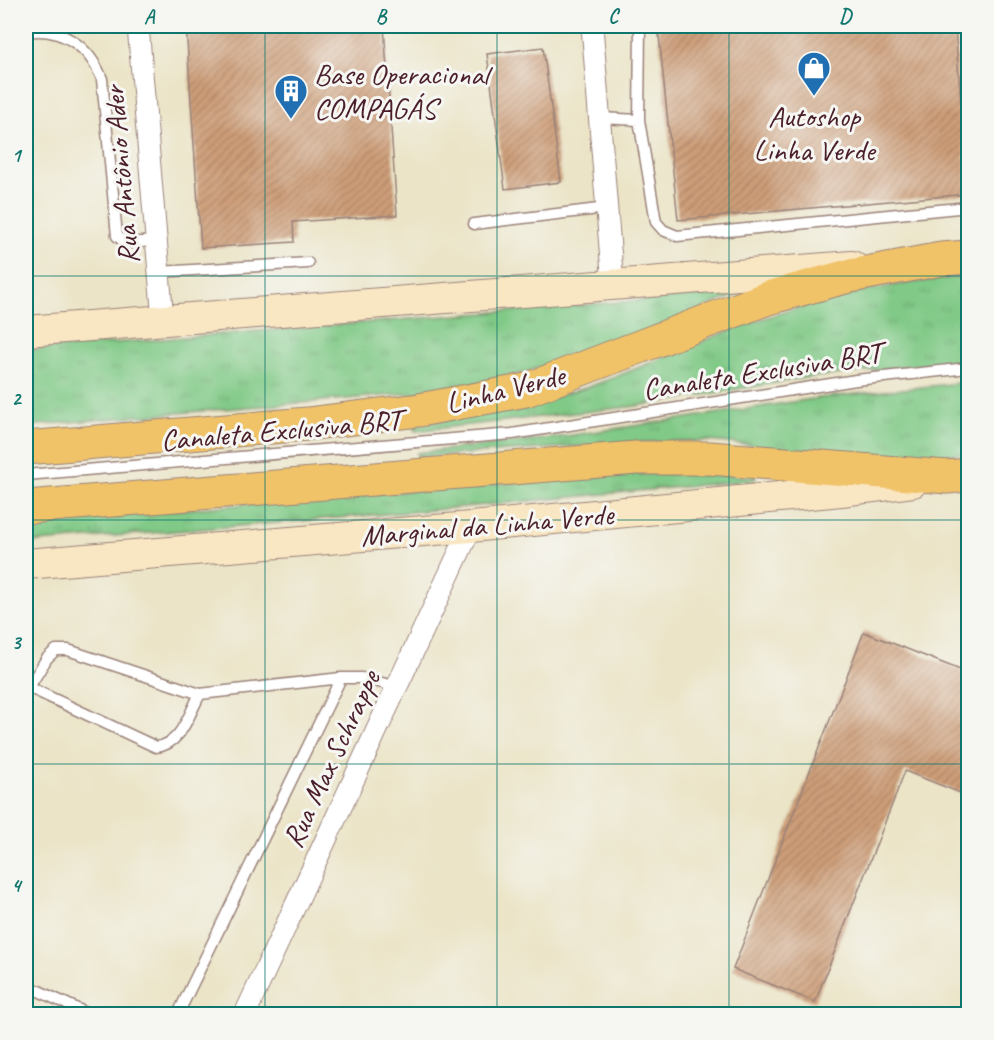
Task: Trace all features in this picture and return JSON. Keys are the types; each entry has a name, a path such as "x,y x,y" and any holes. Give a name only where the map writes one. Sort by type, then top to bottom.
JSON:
{"highway":[{"name":"Linha Verde","path":"26,448 307,424 419,410 526,390 768,298 846,277 955,258"},
{"path":"26,507 636,459 710,458 958,476"}],"main road":[{"path":"26,331 955,258"},
{"name":"Marginal da Linha Verde","path":"26,564 471,527 841,492 958,476"}],"street":[{"name":"Rua Antônio Ader","path":"138,26 163,320"},
{"path":"592,26 613,285"},
{"name":"Rua Max Schrappe","path":"245,1014 471,527"}],"lane":[{"path":"640,26 639,120 656,222 663,230 676,236 969,207"},
{"path":"26,32 41,30 77,41 95,62 102,79 117,236 126,243 156,241"},
{"path":"600,118 639,120"},
{"path":"474,224 607,208"},
{"path":"159,272 308,263"},
{"name":"Canaleta Exclusiva BRT","path":"26,476 512,434 856,380 969,368"},
{"path":"200,694 175,740 166,746 156,747 27,687 47,658 56,650 68,650 200,694 341,678 362,678 398,687"},
{"path":"178,1014 341,678"},
{"path":"26,985 88,1014"}],"green space":[{"path":"968,276 968,360 803,378 637,406 415,431 414,426 526,404 591,386 728,331 828,299 884,287"},
{"path":"743,292 593,353 504,378 428,392 26,426 26,350"},
{"path":"968,382 968,454 873,456 708,441 644,442 418,457 417,453 553,438 819,398"},
{"path":"631,473 756,476 755,480 399,513 26,543 26,522"}],"building":[{"name":"Base Operacional COMPAGÁS","path":"186,26 384,26 397,215 293,222 294,242 201,248"},
{"name":"Autoshop Linha Verde","path":"658,26 955,26 968,194 678,220"},
{"path":"543,47 561,182 505,189 487,54"},
{"path":"864,632 968,673 968,796 905,771 815,1002 733,969"}],"place":[{"name":"Autoshop Linha Verde","path":"814,97"},
{"name":"Base Operacional COMPAGÁS","path":"291,120"}]}
